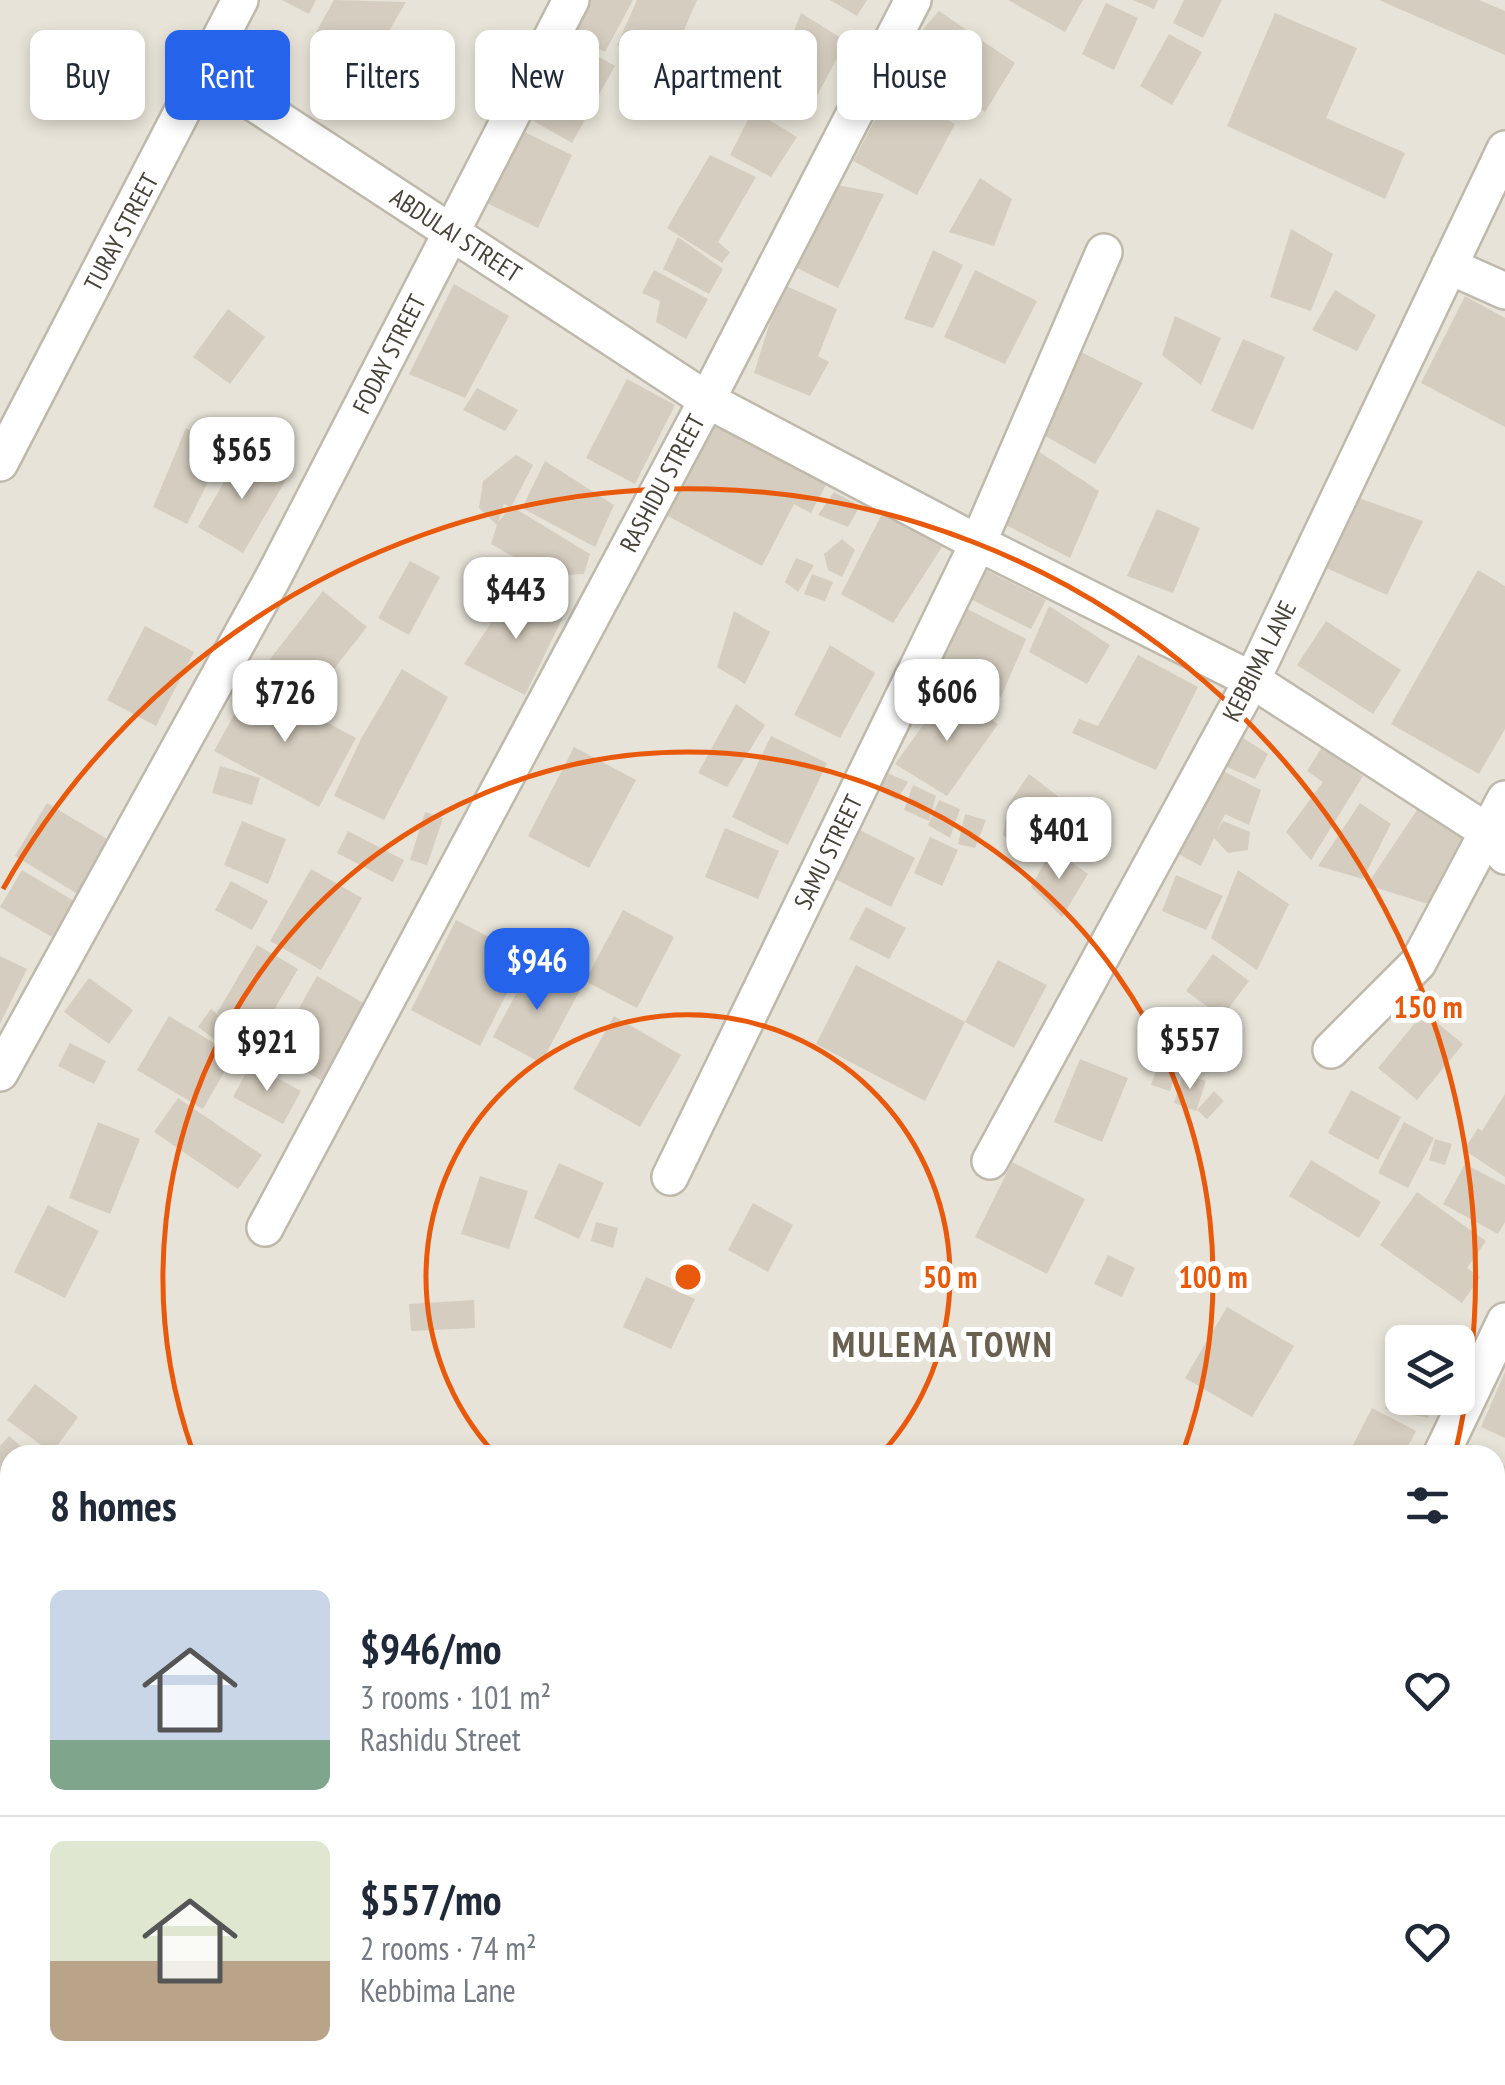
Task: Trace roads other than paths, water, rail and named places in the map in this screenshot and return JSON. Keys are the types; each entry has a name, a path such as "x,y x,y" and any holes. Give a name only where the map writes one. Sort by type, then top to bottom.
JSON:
{"street":[{"name":"TURAY STREET","path":"225,30 240,0"},
{"name":"FODAY STREET","path":"0,1072 274,576 572,0"},
{"name":"RASHIDU STREET","path":"265,1228 707,400 913,0"},
{"name":"TURAY STREET","path":"0,463 179,120"},
{"name":"ABDULAI STREET","path":"281,120 707,400 978,543 1252,680 1496,844"},
{"name":"KEBBIMA LANE","path":"990,1161 1252,680 1505,150"},
{"name":"SAMU STREET","path":"670,1177 978,543 1104,252"},
{"path":"1449,266 1505,292"},
{"path":"1331,1050 1418,964 1496,844 1505,799"},
{"path":"1446,1445 1505,1321"}],"district":[{"name":"MULEMA TOWN","path":"943,1345"}]}
